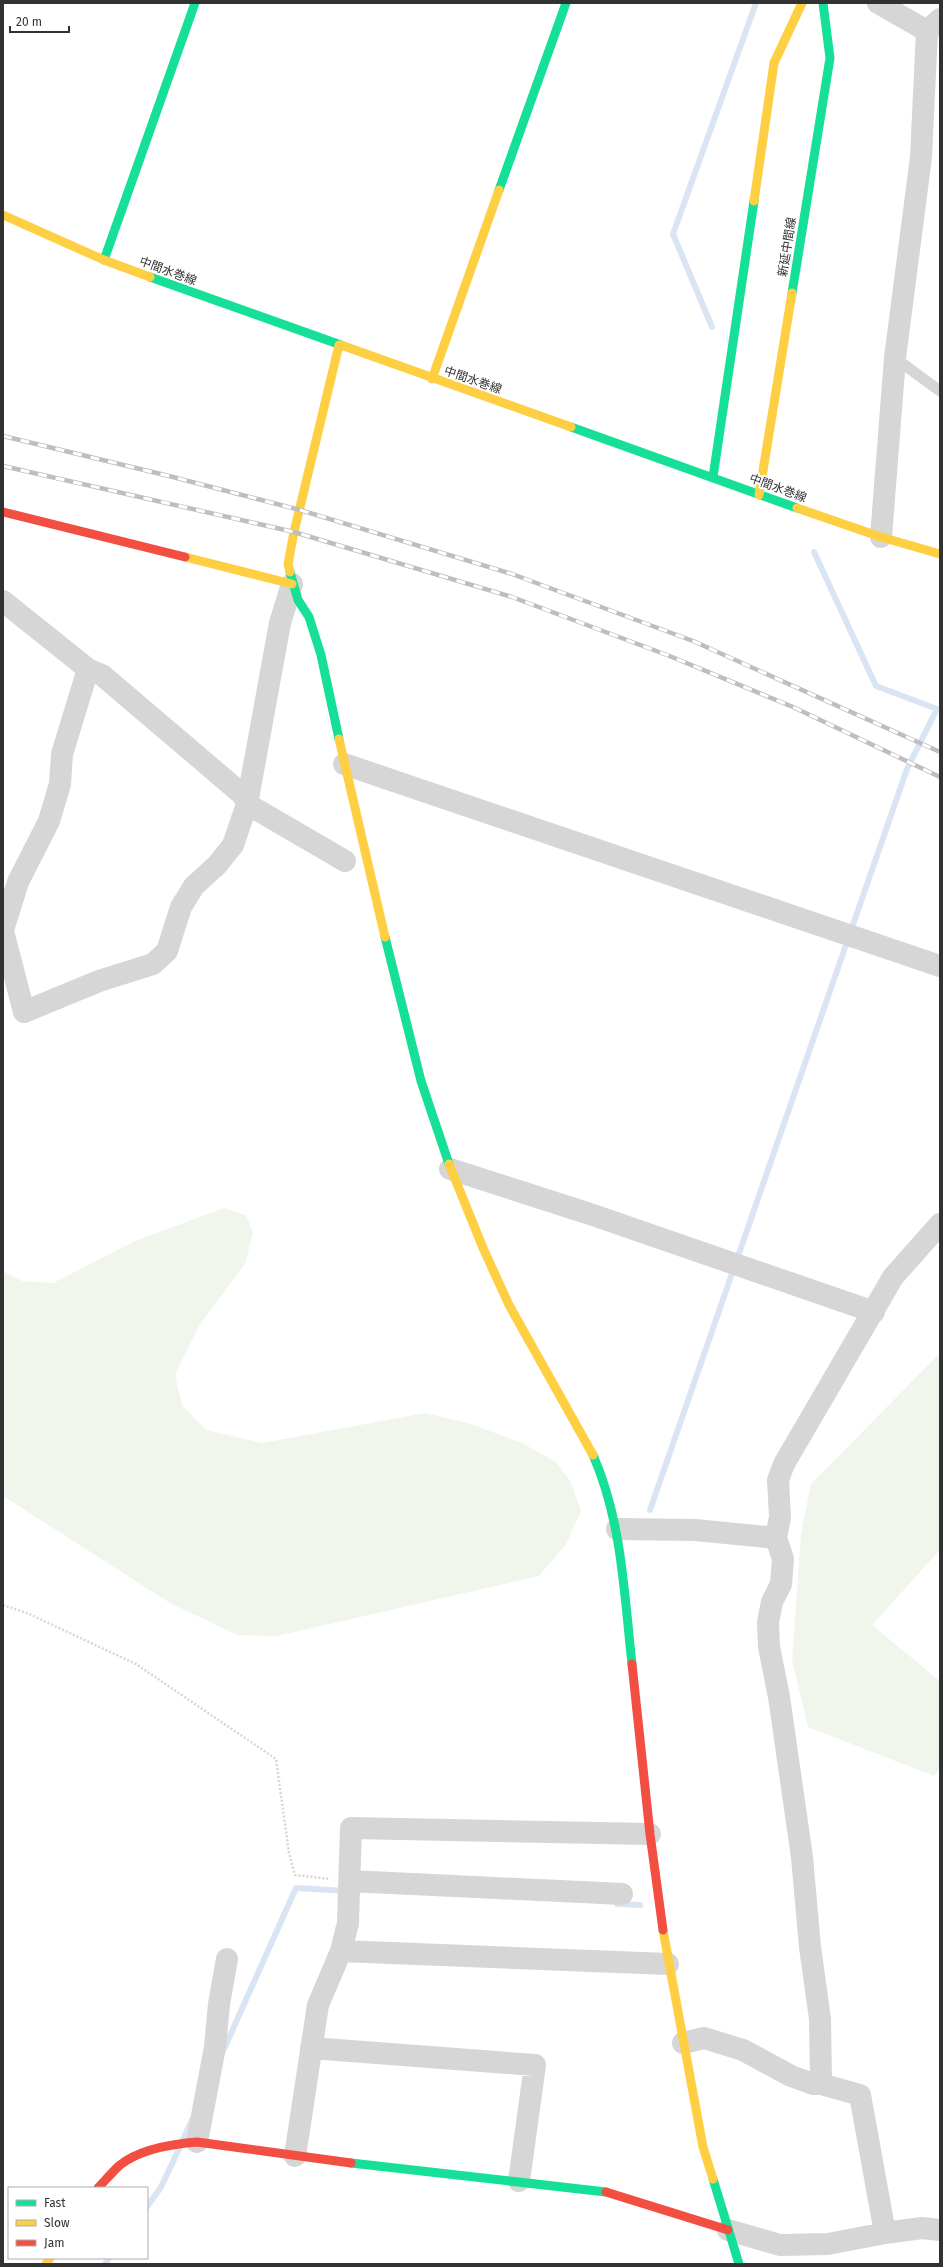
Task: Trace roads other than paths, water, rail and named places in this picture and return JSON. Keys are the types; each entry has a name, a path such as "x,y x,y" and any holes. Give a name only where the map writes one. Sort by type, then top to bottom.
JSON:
{"street":[{"path":"104,260 195,3"},
{"path":"432,379 566,3"},
{"path":"713,477 774,63 802,3"},
{"name":"新延中間線","path":"759,494 830,58 823,3"},
{"path":"878,3 933,25 921,157 895,358 881,537"},
{"name":"中間水巻線","path":"3,215 104,260 432,379 881,537 940,554"},
{"path":"340,345 294,532 288,564 292,584 298,600 309,617 321,655 344,764 420,1077 450,1169 488,1259 519,1324 590,1445 612,1503 617,1529 650,1834 668,1964 703,2147 739,2264"},
{"path":"3,512 292,584"},
{"path":"88,670 62,754 60,784 49,821 18,882 3,931 24,1012 99,981 153,964 167,951 184,902 194,886 217,865 233,845 247,804 280,623 292,584"},
{"path":"3,601 88,670 102,676 243,794 247,804 345,861"},
{"path":"344,764 940,966"},
{"path":"450,1169 593,1215 874,1312"},
{"path":"821,2084 820,2019 810,1947 802,1857 779,1697 770,1647 768,1622 772,1602 781,1584 783,1560 776,1538 780,1517 778,1480 784,1464 874,1312 893,1277 940,1224"},
{"path":"617,1529 695,1530 776,1538"},
{"path":"295,2156 318,2005 340,1950 348,1923 351,1828 650,1834"},
{"path":"350,1881 622,1894"},
{"path":"340,1950 668,1964"},
{"path":"197,2142 216,2047 219,2004 227,1959"},
{"path":"683,2043 704,2038 742,2050 791,2076 813,2084 821,2084 860,2095 885,2232"},
{"path":"311,2048 535,2065 519,2181"},
{"path":"99,2187 120,2165 135,2156 173,2144 197,2142 295,2156 612,2193 780,2245 828,2244 885,2232 922,2228 940,2230"}],"lane":[{"path":"895,358 940,391"}],"waterway":[{"path":"712,327 673,234 756,3"},
{"path":"650,1510 907,769 937,709 876,686 814,552"},
{"path":"224,2049 296,1888 346,1891"},
{"path":"617,1904 640,1905"},
{"path":"183,2139 192,2120"},
{"path":"148,2206 161,2187 179,2149"},
{"path":"105,2264 108,2259"}],"railway":[{"path":"3,436 169,476 300,510 512,574 693,641 940,752"},
{"path":"3,466 294,532 512,597 667,655 793,707 940,777"}]}
